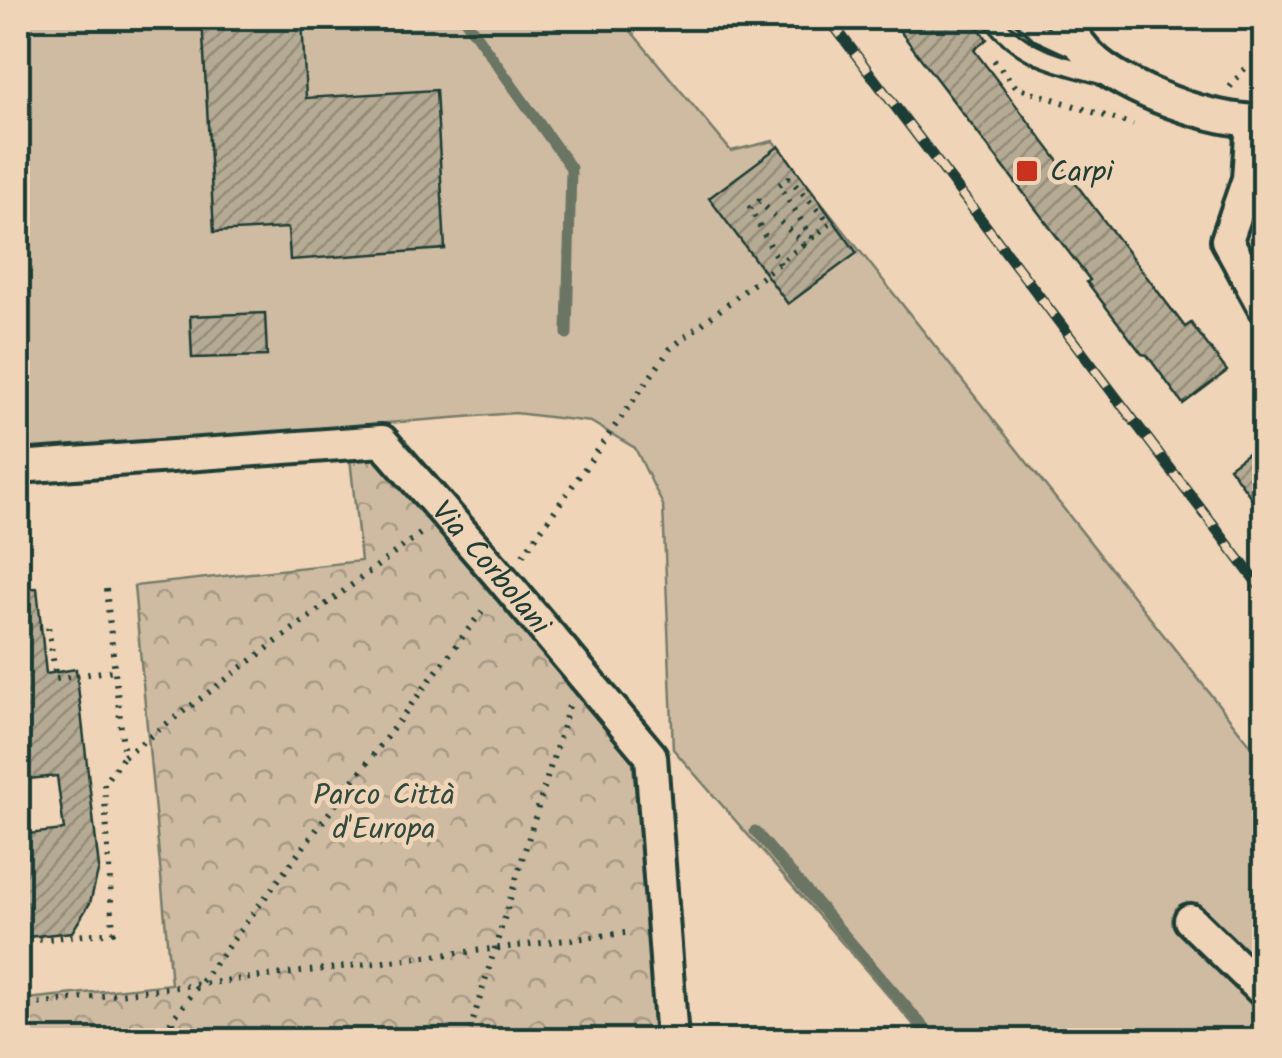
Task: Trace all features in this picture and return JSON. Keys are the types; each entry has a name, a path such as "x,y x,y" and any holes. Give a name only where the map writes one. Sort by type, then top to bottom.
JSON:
{"street":[{"path":"1061,18 1090,57 1131,84 1209,114 1258,120 1248,179 1228,240 1264,308"},
{"name":"Via Corbolani","path":"18,467 382,441 651,756 672,1040"},
{"path":"1190,920 1264,992"}],"lane":[{"path":"992,18 1005,35 1029,53 1131,84"},
{"path":"1023,18 1040,33 1090,57"}],"path":[{"path":"157,1040 504,581 670,348 780,264 804,244 812,238 830,223 789,178 779,185 812,238"},
{"path":"780,264 750,208 759,200 804,244"},
{"path":"18,942 114,932 104,783 124,756 446,514"},
{"path":"106,589 124,756"},
{"path":"18,629 48,626 56,679 115,670"},
{"path":"468,1040 580,671"},
{"path":"18,1006 639,931"},
{"path":"173,1019 175,1040"}],"green space":[{"path":"18,18 620,18 731,151 773,141 1264,762 1264,1040 927,1040 673,749 663,505 635,448 591,422 515,413 18,452"},
{"name":"Parco Città d'Europa","path":"384,455 632,754 658,1040 18,1040 18,1000 171,984 134,586 361,561 350,458"}],"building":[{"path":"202,18 302,18 306,98 436,90 445,249 290,260 288,228 214,232"},
{"path":"890,18 971,18 987,39 974,50 1185,327 1191,323 1227,371 1183,404"},
{"path":"779,146 857,253 788,304 709,198"},
{"path":"265,313 267,356 192,358 190,316"},
{"path":"1264,441 1264,515 1229,467"},
{"path":"37,588 46,674 76,669 99,868 90,903 72,932 18,938 18,835 64,830 57,776 18,780 18,589"}],"waterway":[{"path":"464,18 571,168 567,334"},
{"path":"755,831 935,1040"}],"railway":[{"path":"828,18 1264,592"}],"place":[{"name":"Carpi","path":"1027,171"}]}
